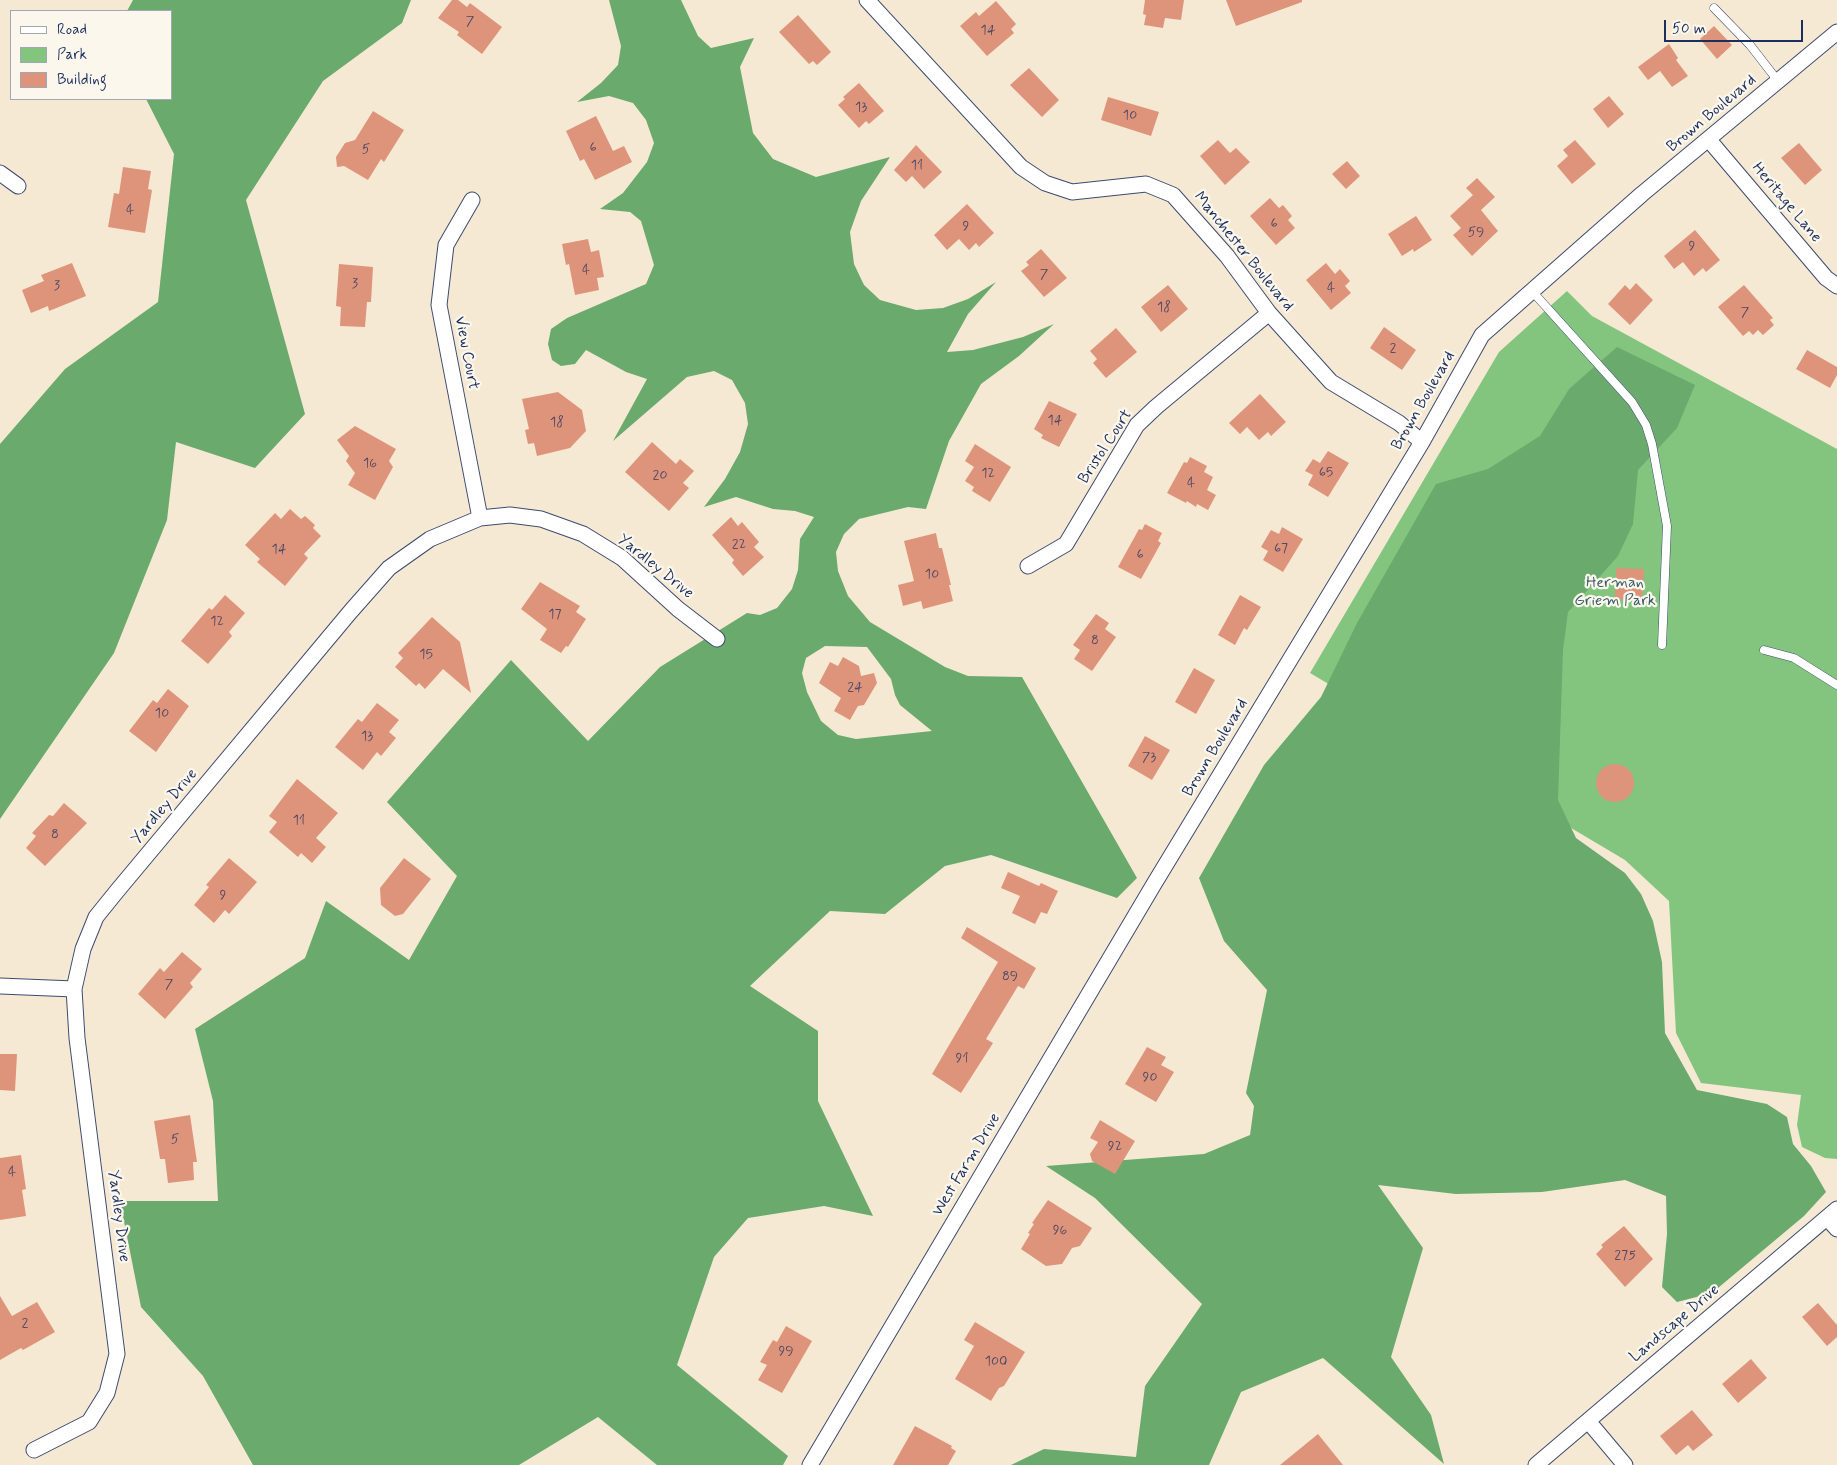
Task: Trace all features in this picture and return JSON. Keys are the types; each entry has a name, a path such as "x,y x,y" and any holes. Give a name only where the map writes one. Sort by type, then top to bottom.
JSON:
{"street":[{"name":"Manchester Boulevard","path":"866,0 1021,167 1045,183 1072,192 1146,184 1173,195 1227,256 1269,313 1331,382 1399,423 1422,442"},
{"name":"Brown Boulevard","path":"1154,884 1422,442 1482,335 1642,194 1837,32"},
{"name":"Heritage Lane","path":"1709,140 1826,278 1837,286"},
{"path":"0,173 18,186"},
{"name":"View Court","path":"472,200 446,245 439,305 480,518"},
{"name":"Bristol Court","path":"1028,566 1066,544 1137,425 1269,313"},
{"name":"Yardley Drive","path":"34,1450 89,1422 107,1393 117,1354 77,1038 74,989 82,949 96,917 351,610 389,568 430,538 480,518 510,515 541,519 583,534 622,558 678,609 717,639"},
{"name":"West Farm Drive","path":"810,1465 1154,884"},
{"path":"0,986 74,989"},
{"name":"Landscape Drive","path":"1536,1465 1834,1218"},
{"path":"1588,1421 1625,1465"}],"lane":[{"path":"1714,8 1750,45 1778,81"},
{"path":"1531,290 1632,402 1646,426 1652,444 1667,526 1662,645"},
{"path":"1764,650 1794,658 1837,686"}],"green space":[{"path":"133,0 411,0 402,23 323,81 246,200 305,414 255,468 176,442 167,520 114,653 0,819 0,444 65,369 158,302 174,154 147,100 172,100 172,10 128,10"},
{"path":"609,0 681,0 698,36 711,48 754,38 740,67 753,133 773,159 816,177 890,157 861,201 850,232 854,264 864,285 880,300 916,310 943,308 968,299 996,282 968,314 947,352 973,350 1023,337 1054,324 1019,356 981,384 949,441 926,509 908,507 859,519 844,534 836,552 838,571 848,596 870,622 945,667 968,676 1022,677 1137,878 1117,898 991,855 945,866 885,914 830,911 750,986 818,1031 818,1101 873,1216 824,1206 748,1218 714,1257 677,1365 788,1456 783,1465 657,1465 598,1417 519,1465 253,1465 203,1376 141,1307 120,1201 218,1201 213,1101 195,1029 305,958 326,901 409,960 457,876 387,802 511,660 588,741 660,667 747,613 760,615 777,608 792,589 798,570 800,539 814,517 795,511 773,509 736,497 704,507 725,479 740,452 748,424 745,403 732,380 714,371 687,377 613,441 647,379 626,372 586,350 575,364 561,366 552,360 548,344 551,329 567,318 646,284 654,265 641,221 630,212 600,209 623,193 647,162 654,143 646,120 633,103 609,96 577,102 601,83 618,65 621,46","holes":["825,646 867,647 891,679 900,705 932,731 856,739 838,735 821,721 807,692 802,673 806,658"]},
{"name":"Herman Griem Park","path":"1567,291 1592,316 1837,449 1837,1159 1825,1158 1802,1147 1797,1125 1801,1095 1701,1083 1676,1033 1669,901 1625,860 1310,673 1499,352"},
{"path":"1617,347 1695,385 1677,428 1638,470 1633,524 1618,556 1568,612 1563,650 1558,800 1576,838 1625,873 1641,894 1653,921 1662,962 1665,1033 1697,1090 1767,1104 1787,1117 1793,1144 1811,1166 1826,1192 1804,1216 1712,1293 1677,1302 1662,1287 1667,1234 1666,1196 1625,1180 1542,1192 1456,1194 1378,1185 1423,1248 1391,1357 1431,1415 1444,1464 1323,1358 1241,1392 1209,1465 1011,1465 1044,1449 1136,1457 1145,1386 1202,1304 1095,1198 1046,1166 1204,1154 1250,1135 1254,1106 1246,1093 1267,990 1224,941 1199,878 1264,765 1321,697 1357,623 1436,484 1488,469 1540,436 1569,389"}],"building":[{"path":"452,0 458,0 467,7 470,3 502,27 482,54 457,35 459,32 438,18"},
{"path":"1145,0 1184,0 1181,20 1165,18 1163,28 1144,25 1146,15 1143,14"},
{"path":"1226,0 1302,0 1302,2 1236,26"},
{"path":"996,1 1016,24 1011,29 1014,33 987,56 960,26 976,12 979,16"},
{"path":"798,15 831,52 817,65 813,61 809,64 779,32"},
{"path":"1714,26 1732,45 1717,59 1700,39"},
{"path":"1669,44 1678,58 1676,60 1688,76 1672,87 1660,71 1648,80 1638,67"},
{"path":"1029,68 1059,100 1042,117 1010,85"},
{"path":"859,83 884,111 869,124 866,121 859,128 838,105 845,99 843,97"},
{"path":"1609,96 1624,114 1608,128 1593,109"},
{"path":"1108,97 1159,112 1151,136 1101,120"},
{"path":"373,111 404,130 384,162 381,159 368,180 344,166 337,167 336,157 345,143 355,140"},
{"path":"596,116 613,151 624,146 632,162 595,180 584,159 580,161 566,131"},
{"path":"1218,140 1230,153 1236,148 1250,162 1225,185 1200,156"},
{"path":"1575,140 1596,164 1572,184 1557,166 1568,156 1563,150"},
{"path":"1799,143 1822,170 1805,185 1781,158"},
{"path":"916,145 942,172 924,189 912,176 906,182 894,170"},
{"path":"1347,161 1360,176 1346,189 1332,174"},
{"path":"123,167 151,171 148,189 152,190 145,233 108,227 114,193 119,194"},
{"path":"1477,178 1495,197 1481,210 1498,231 1472,256 1453,235 1461,228 1450,216 1473,195 1466,188"},
{"path":"1270,198 1279,208 1283,205 1292,216 1288,220 1295,228 1276,245 1250,216"},
{"path":"967,204 994,233 979,247 976,243 969,250 959,239 947,250 934,235"},
{"path":"1416,216 1432,240 1414,252 1413,249 1402,256 1388,234"},
{"path":"1695,230 1720,260 1706,272 1703,268 1694,276 1683,262 1674,269 1664,256"},
{"path":"588,239 591,252 599,250 604,277 597,278 599,290 575,295 569,264 566,265 562,244"},
{"path":"1041,249 1067,278 1044,297 1021,271 1029,265 1026,262"},
{"path":"72,263 86,296 49,311 48,306 31,313 22,290 44,281 41,275"},
{"path":"1326,263 1335,274 1340,269 1350,281 1345,286 1351,293 1331,310 1306,280"},
{"path":"339,264 373,267 371,302 367,302 365,327 340,326 341,307 336,306"},
{"path":"1636,283 1653,300 1630,325 1608,304 1625,285 1630,290"},
{"path":"1168,285 1188,309 1161,332 1141,307"},
{"path":"1744,285 1773,318 1770,320 1774,325 1763,335 1758,330 1753,335 1749,331 1743,336 1718,307"},
{"path":"1384,327 1416,350 1402,370 1370,348"},
{"path":"1116,328 1137,352 1106,378 1093,363 1097,359 1090,351"},
{"path":"1807,350 1837,367 1837,375 1830,388 1796,369"},
{"path":"558,392 582,410 586,431 570,448 537,456 534,443 528,444 525,430 529,429 522,399"},
{"path":"1260,394 1286,422 1271,436 1268,432 1259,440 1247,427 1240,434 1229,423"},
{"path":"1049,401 1077,414 1059,447 1041,438 1043,435 1034,429"},
{"path":"355,426 396,449 389,461 393,467 375,500 348,485 355,473 346,461 349,456 337,440"},
{"path":"652,442 676,464 680,459 694,471 683,483 689,488 669,511 625,472"},
{"path":"975,444 1011,467 990,502 972,491 974,487 965,481 974,467 965,461"},
{"path":"1328,451 1349,463 1328,497 1308,485 1313,475 1305,471 1313,459 1320,463"},
{"path":"1190,457 1207,466 1204,472 1213,477 1207,490 1216,495 1208,510 1197,504 1196,507 1187,501 1186,503 1167,493 1184,462 1187,463"},
{"path":"290,509 301,519 305,516 315,525 313,528 321,536 304,554 308,558 285,586 257,562 260,559 245,545 275,513 281,519"},
{"path":"731,517 738,526 742,522 759,542 754,547 764,557 743,576 732,563 734,560 712,535"},
{"path":"1145,524 1162,533 1158,541 1161,543 1141,579 1118,567 1139,529 1142,530"},
{"path":"1282,527 1303,539 1283,572 1263,560 1268,551 1261,547 1271,530 1279,534"},
{"path":"936,533 939,548 942,548 953,601 923,609 921,601 903,606 898,585 914,581 904,541"},
{"path":"1616,568 1644,569 1642,601 1615,599"},
{"path":"540,582 580,606 576,612 586,619 568,647 566,646 561,653 540,640 547,629 521,609"},
{"path":"225,595 245,613 229,632 232,636 208,664 181,641 209,608 212,610"},
{"path":"1240,595 1261,607 1247,630 1244,628 1235,645 1218,635"},
{"path":"1096,614 1109,623 1105,629 1116,637 1092,671 1074,659 1080,650 1073,645"},
{"path":"432,617 460,642 471,693 443,669 425,689 419,683 416,686 395,667 403,658 398,653"},
{"path":"843,657 859,666 861,676 874,673 877,683 864,705 858,706 850,720 834,711 841,698 819,683 830,662 838,666"},
{"path":"1194,668 1215,680 1196,714 1175,702"},
{"path":"168,689 189,706 156,752 129,731 153,700 157,703"},
{"path":"377,703 399,720 389,732 396,738 381,756 377,752 363,770 335,747 358,719 362,722"},
{"path":"1145,736 1170,750 1152,780 1128,766"},
{"path":"1615,764 1628,770 1634,783 1628,796 1615,802 1602,796 1596,783 1602,770"},
{"path":"297,779 338,813 316,838 326,847 312,863 301,853 298,857 269,832 277,822 269,816"},
{"path":"64,803 87,823 45,866 26,848 36,836 32,833 49,815 53,816"},
{"path":"229,858 257,882 229,914 225,910 214,923 194,905 209,887 206,885"},
{"path":"404,858 431,879 403,914 395,916 381,905 380,888"},
{"path":"1008,872 1039,886 1041,883 1058,891 1047,914 1041,912 1035,924 1012,913 1020,896 1001,888"},
{"path":"967,927 1036,968 1024,989 1018,986 986,1039 993,1043 961,1093 932,1074 998,962 961,938"},
{"path":"182,952 202,969 190,983 193,987 165,1019 138,994 160,968 164,972"},
{"path":"1147,1047 1166,1057 1161,1065 1174,1072 1156,1102 1125,1084"},
{"path":"0,1054 17,1054 15,1091 0,1090"},
{"path":"190,1115 197,1162 193,1162 194,1180 168,1183 165,1159 160,1159 154,1121"},
{"path":"1100,1120 1135,1141 1115,1174 1092,1161 1090,1154 1098,1142 1090,1138"},
{"path":"21,1155 26,1189 22,1190 26,1216 0,1220 0,1158"},
{"path":"1048,1200 1092,1228 1080,1246 1072,1248 1062,1264 1046,1266 1021,1249 1030,1234 1028,1233 1034,1224 1032,1223"},
{"path":"1624,1226 1653,1259 1625,1287 1596,1254 1603,1247 1601,1245"},
{"path":"0,1296 12,1316 37,1302 55,1332 23,1350 21,1348 0,1360"},
{"path":"1818,1303 1837,1325 1837,1337 1827,1346 1802,1317"},
{"path":"975,1322 1025,1352 1004,1386 999,1388 991,1401 955,1379 974,1346 964,1340"},
{"path":"786,1326 812,1341 782,1393 758,1380 767,1365 760,1362 773,1340 777,1342"},
{"path":"1751,1359 1767,1378 1738,1403 1722,1384"},
{"path":"1692,1410 1713,1435 1693,1451 1688,1445 1676,1455 1660,1436"},
{"path":"915,1426 952,1446 951,1448 956,1451 948,1465 893,1465"},
{"path":"1318,1434 1343,1465 1280,1465"}]}
